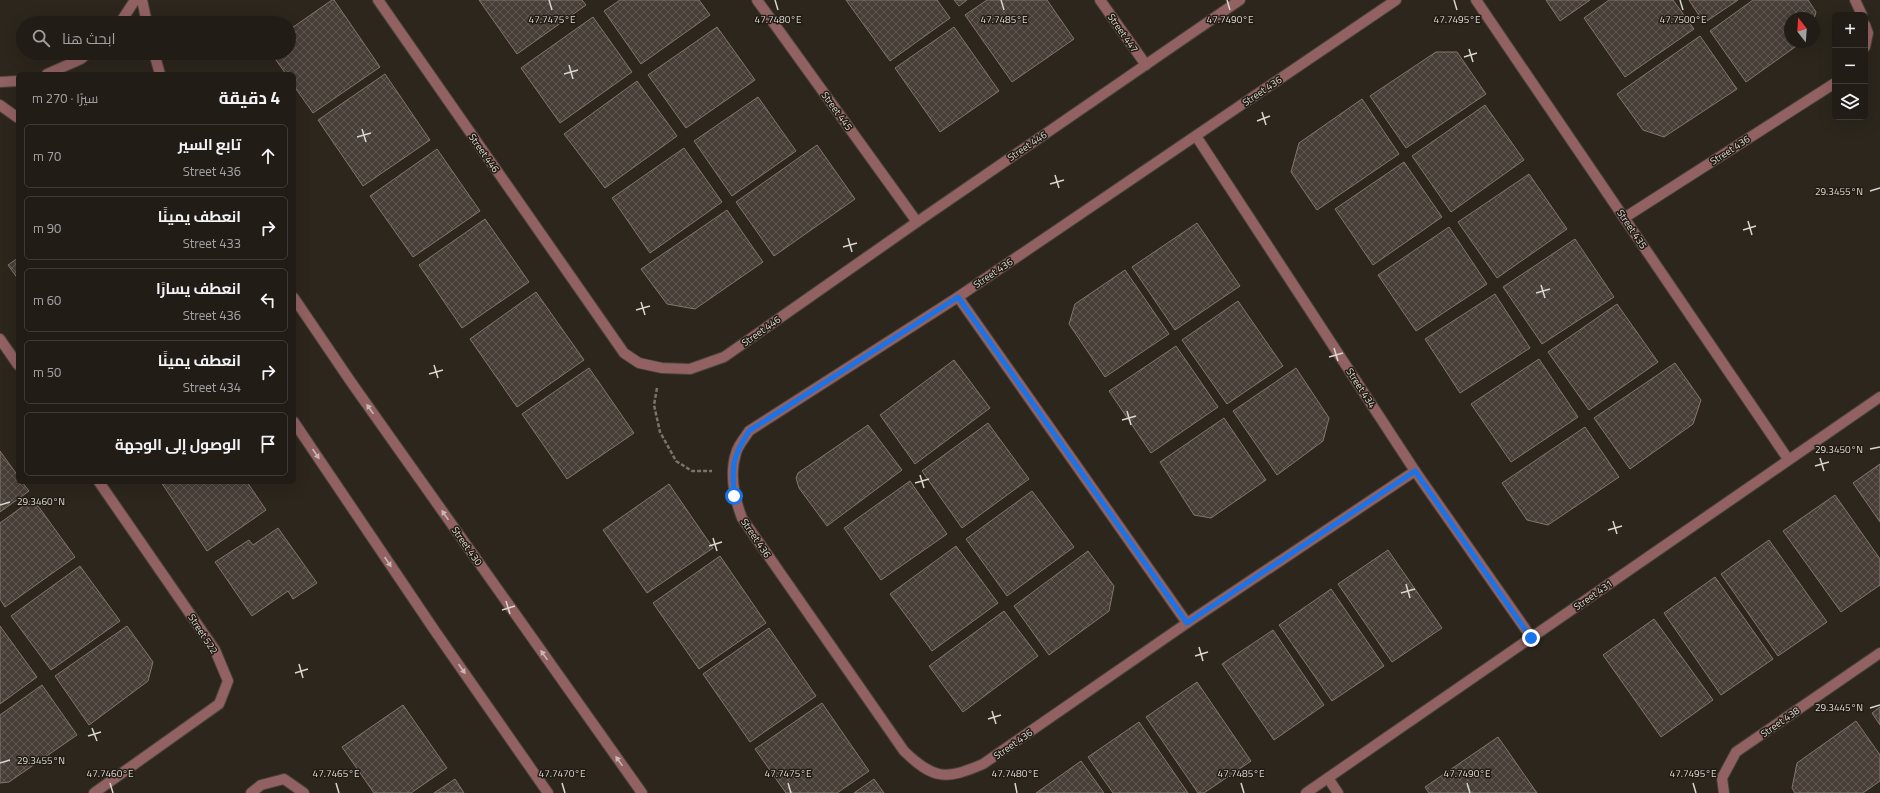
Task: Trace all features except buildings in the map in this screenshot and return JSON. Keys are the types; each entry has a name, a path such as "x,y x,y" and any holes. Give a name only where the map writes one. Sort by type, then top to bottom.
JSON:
{"street":[{"path":"125,16 135,0"},
{"path":"142,0 145,16"},
{"name":"Street 446","path":"378,0 624,353 639,363 662,368 690,369 724,358 917,222 1240,0"},
{"name":"Street 445","path":"757,0 917,222"},
{"name":"Street 447","path":"1100,0 1146,65"},
{"name":"Street 436","path":"1396,0 958,297 749,431 736,451 732,470 734,496 742,518 904,751 921,767 942,776 963,772 983,764 1187,623 1415,471"},
{"name":"Street 435","path":"1476,0 1788,459"},
{"path":"1855,0 1861,12"},
{"path":"52,72 79,60"},
{"path":"156,60 159,72"},
{"path":"0,82 16,81"},
{"name":"Street 436","path":"1624,218 1833,84"},
{"path":"0,105 16,117"},
{"name":"Street 434","path":"1196,136 1415,471 1531,638"},
{"path":"958,297 1187,623"},
{"name":"Street 430","path":"296,301 360,395 642,793"},
{"path":"0,338 16,361"},
{"name":"Street 431","path":"1306,793 1788,459 1880,397"},
{"path":"296,425 435,631 548,793"},
{"name":"Street 522","path":"94,793 219,704 228,681 215,650 100,484"},
{"name":"Street 438","path":"1724,793 1722,778 1736,752 1880,654"},
{"path":"1328,778 1338,793"},
{"path":"251,793 261,786 284,780 304,793"}],"path":[{"path":"662,368 654,405 660,432 676,461 692,471 732,470"}],"route":[{"path":"734,496 732,470 736,451 749,431 958,297 1187,623 1415,471 1531,638"}]}
